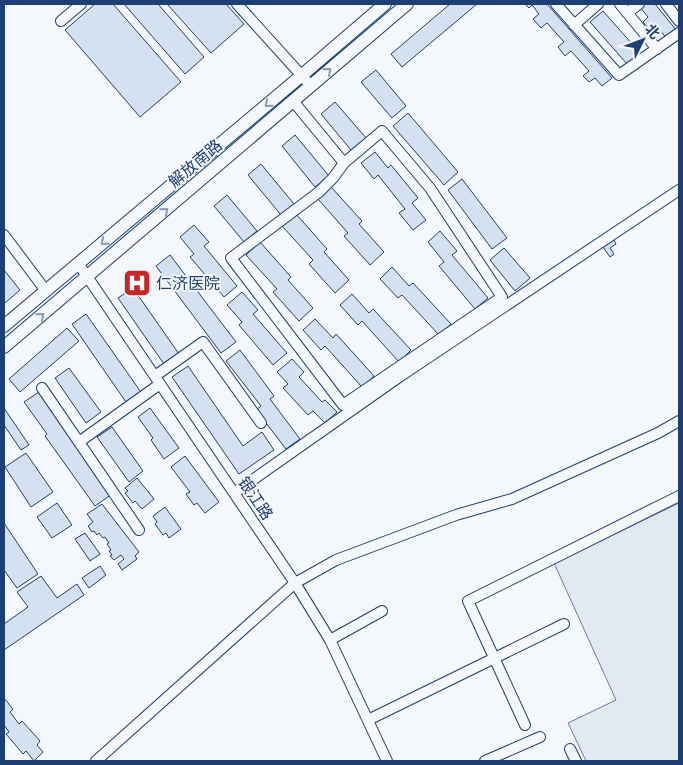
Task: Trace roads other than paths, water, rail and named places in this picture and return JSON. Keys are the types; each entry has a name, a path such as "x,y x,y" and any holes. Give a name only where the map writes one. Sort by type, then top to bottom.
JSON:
{"main road":[{"name":"解放南路","path":"4,326 385,4"},
{"name":"解放南路","path":"4,347 407,4"}],"street":[{"path":"61,20 81,4"},
{"path":"237,4 311,86"},
{"path":"556,4 619,76 679,33"},
{"path":"574,25 598,4"},
{"path":"620,4 657,49"},
{"path":"627,13 639,4"},
{"path":"666,4 679,21"},
{"path":"293,101 344,162"},
{"path":"382,131 430,188 502,297 343,405 231,258 319,192 333,178 344,162 382,131"},
{"path":"234,493 399,377 679,190"},
{"path":"4,235 46,291"},
{"name":"银江路","path":"78,264 295,583 330,640 388,761"},
{"path":"79,442 203,342 261,423"},
{"path":"42,388 139,530"},
{"path":"96,761 295,583 336,560 456,515 512,499 658,433 679,420"},
{"path":"525,725 468,601 679,496"},
{"path":"330,640 382,611"},
{"path":"368,720 564,624"},
{"path":"485,761 540,737"},
{"path":"570,749 576,761"}],"place":[{"name":"仁济医院","path":"137,283"}]}
